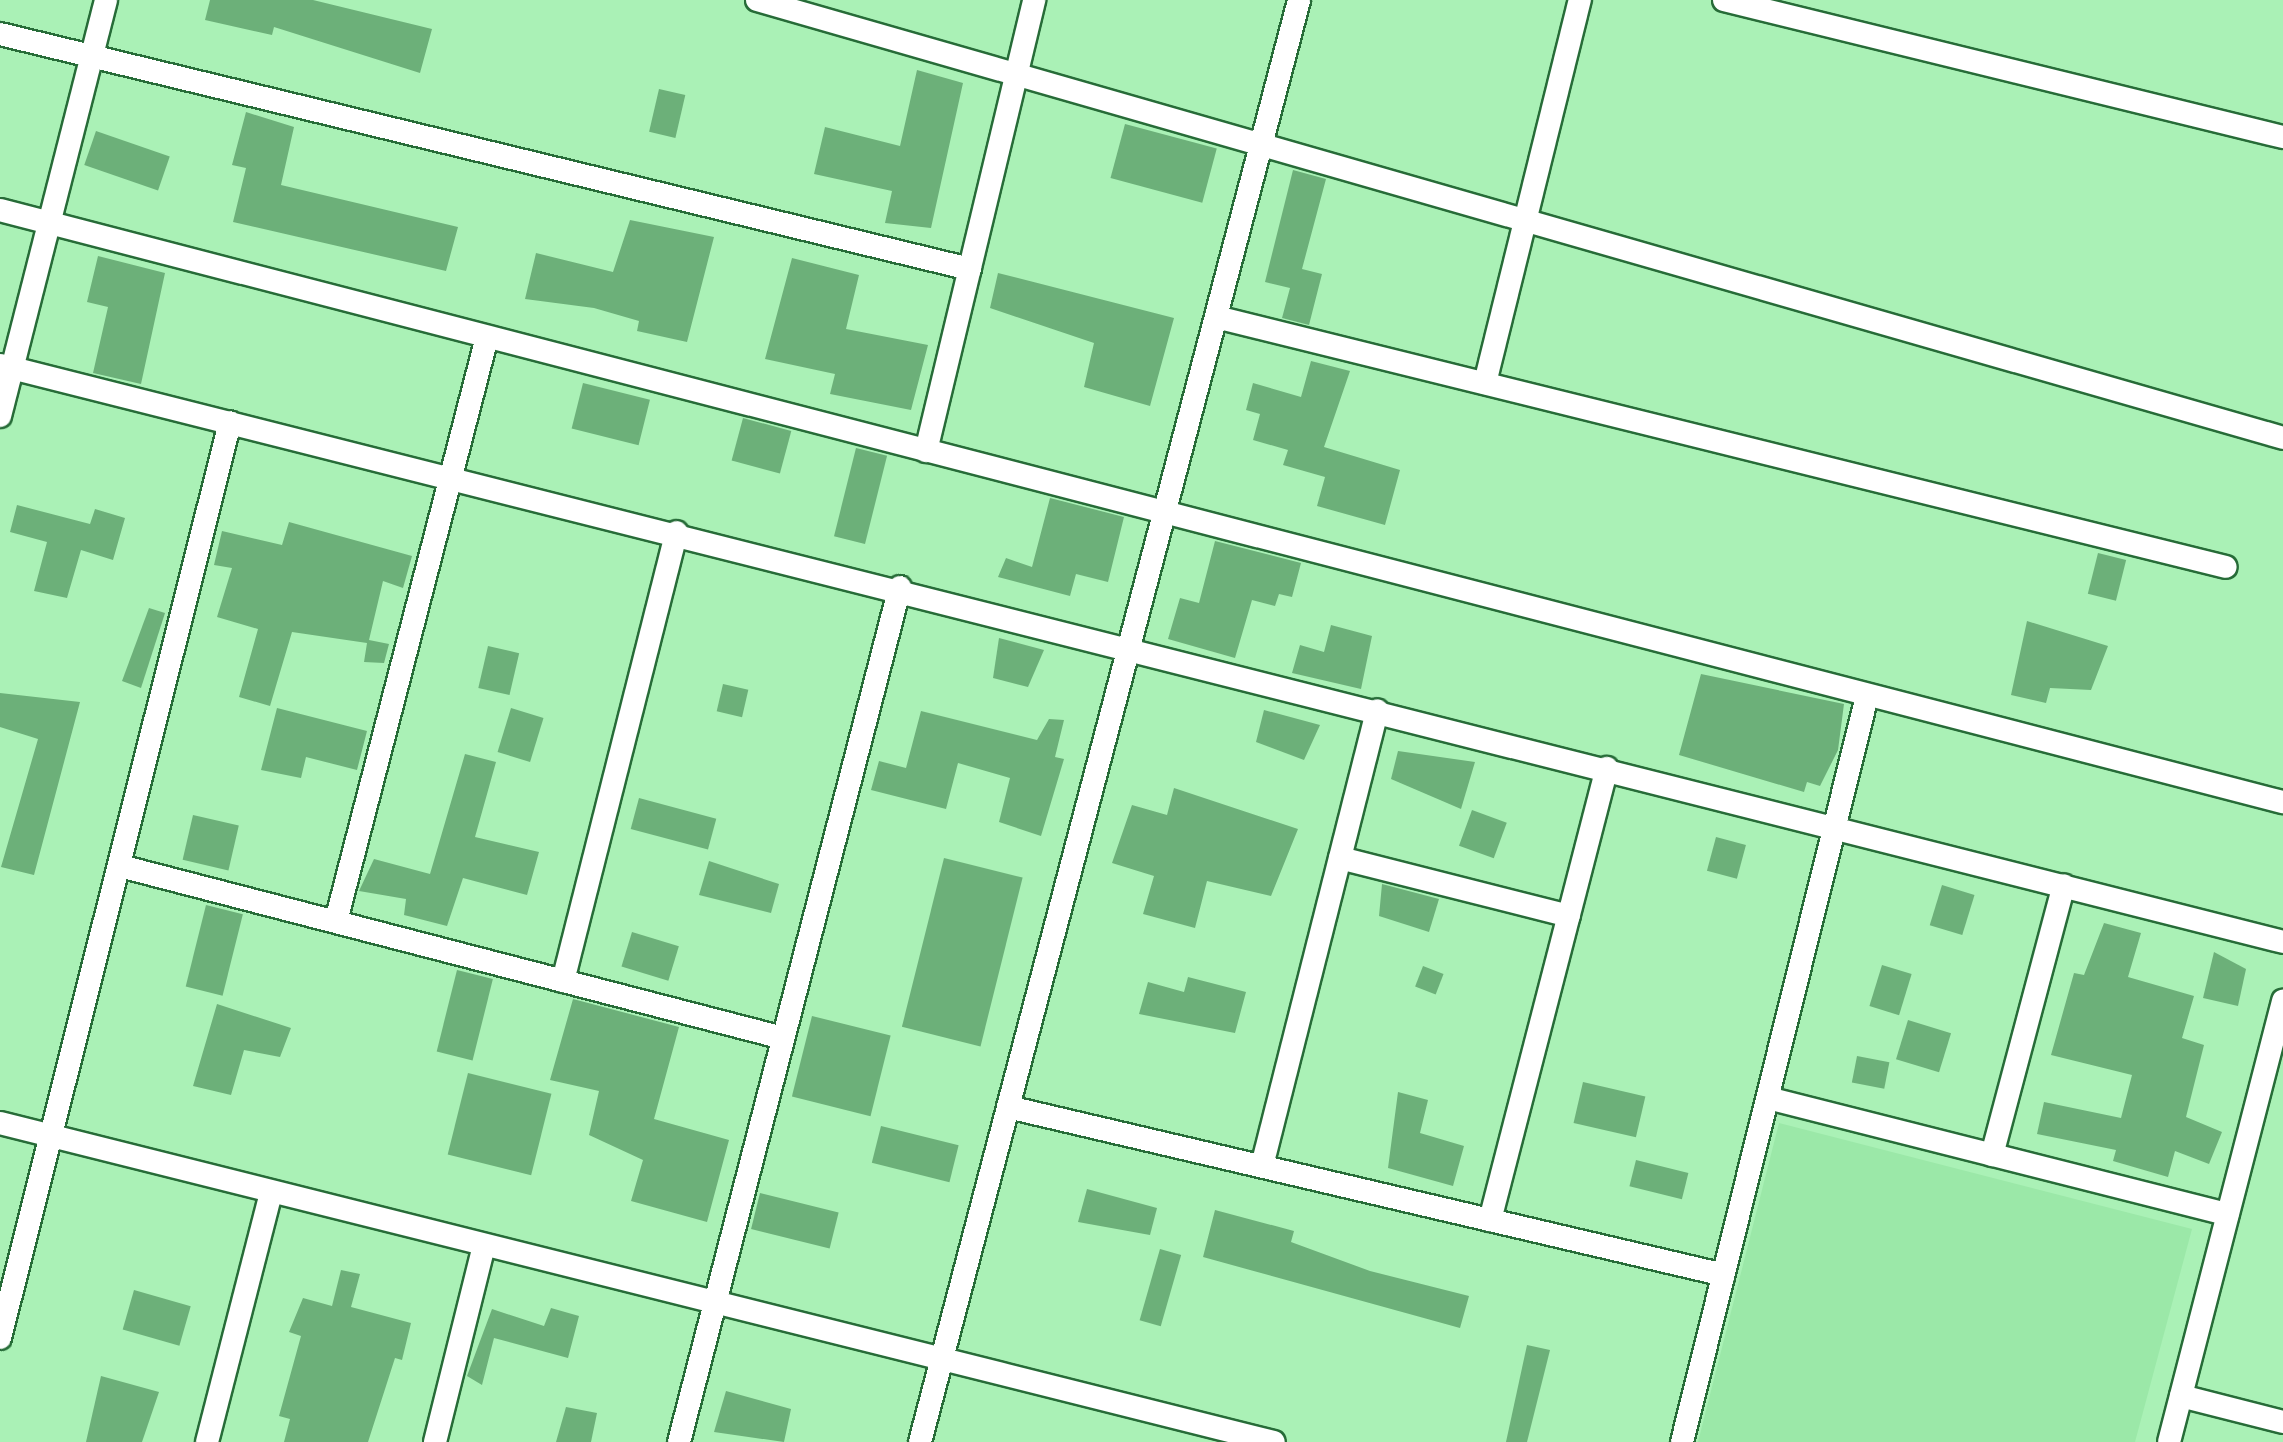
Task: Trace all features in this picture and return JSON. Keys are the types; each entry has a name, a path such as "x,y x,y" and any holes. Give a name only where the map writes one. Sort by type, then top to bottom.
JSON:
{"street":[{"path":"0,416 6,366 50,223 106,0"},
{"path":"756,0 801,6 2283,438"},
{"path":"926,451 1034,0"},
{"path":"920,1442 1299,0"},
{"path":"1485,384 1580,0"},
{"path":"1724,0 2283,137"},
{"path":"0,34 970,268"},
{"path":"0,210 2283,802"},
{"path":"1216,317 2226,567"},
{"path":"336,922 487,337"},
{"path":"6,366 900,587 2283,942"},
{"path":"0,1338 230,422"},
{"path":"563,980 677,532"},
{"path":"679,1442 900,587"},
{"path":"1682,1442 1868,696"},
{"path":"1262,1166 1377,710"},
{"path":"1490,1220 1607,768"},
{"path":"1340,858 1569,916"},
{"path":"120,866 784,1038"},
{"path":"1992,1154 2064,886"},
{"path":"2169,1442 2283,1000"},
{"path":"1768,1098 2228,1214"},
{"path":"1008,1107 1724,1275"},
{"path":"0,1123 941,1362 1191,1432 1274,1442"},
{"path":"208,1442 271,1192"},
{"path":"435,1442 484,1246"},
{"path":"2181,1396 2283,1422"}],"shaded area":[{"path":"1779,1123 2192,1229 2135,1442 1698,1442"}],"building":[{"path":"210,0 313,0 432,29 420,73 274,27 272,35 205,20"},
{"path":"917,70 963,83 931,228 885,223 892,191 814,174 825,127 900,146"},
{"path":"659,89 685,95 675,138 649,132"},
{"path":"246,112 294,127 281,185 458,227 446,271 233,222 246,168 232,165"},
{"path":"1125,124 1217,149 1202,203 1111,178"},
{"path":"96,131 170,156 158,190 84,165"},
{"path":"1293,170 1326,179 1302,269 1322,274 1309,325 1282,318 1290,288 1265,282"},
{"path":"630,220 714,237 687,342 637,331 639,321 594,308 525,299 536,253 613,272"},
{"path":"98,256 165,273 141,384 93,373 108,307 87,302"},
{"path":"792,258 859,275 846,329 928,345 911,410 830,394 835,374 765,359"},
{"path":"998,273 1174,318 1150,406 1084,387 1094,343 990,308"},
{"path":"1311,361 1350,371 1324,447 1400,470 1385,525 1317,506 1325,477 1283,465 1288,450 1253,440 1260,414 1246,410 1253,383 1301,397"},
{"path":"583,383 650,400 639,445 572,429"},
{"path":"743,418 791,431 780,473 732,461"},
{"path":"856,448 887,456 865,544 834,536"},
{"path":"1050,498 1124,517 1108,582 1076,574 1070,596 998,577 1006,558 1032,567"},
{"path":"17,505 90,524 95,509 125,518 113,560 81,550 67,598 34,591 47,542 10,532"},
{"path":"289,522 412,556 403,588 383,581 369,640 389,644 384,663 364,662 367,643 292,632 270,706 239,697 258,629 217,617 232,568 214,565 222,531 282,545"},
{"path":"1215,541 1301,563 1292,597 1279,594 1275,606 1252,600 1235,658 1168,639 1180,598 1199,603"},
{"path":"2098,553 2126,560 2116,601 2088,594"},
{"path":"149,608 165,613 141,688 122,681"},
{"path":"2027,621 2108,646 2091,690 2050,688 2046,703 2011,695"},
{"path":"1331,625 1372,636 1361,689 1292,673 1300,645 1324,652"},
{"path":"999,638 1044,650 1028,687 993,678"},
{"path":"488,646 519,653 510,695 478,688"},
{"path":"1701,674 1844,704 1838,750 1820,786 1807,782 1804,792 1679,755"},
{"path":"723,684 748,690 742,717 717,711"},
{"path":"0,693 80,702 34,875 1,867 38,739 0,727"},
{"path":"277,708 367,731 357,770 306,757 301,778 261,770"},
{"path":"511,708 544,718 530,762 498,752"},
{"path":"1264,710 1320,725 1304,760 1256,742"},
{"path":"921,711 1037,740 1049,719 1064,720 1055,757 1064,759 1041,836 999,822 1010,778 958,763 946,809 871,790 879,761 906,768"},
{"path":"1398,751 1475,762 1461,809 1391,779"},
{"path":"465,754 496,762 475,837 539,852 527,895 463,878 447,926 404,915 406,899 359,891 374,859 430,874"},
{"path":"1174,788 1298,829 1271,896 1207,881 1195,928 1143,914 1154,876 1112,863 1132,805 1167,815"},
{"path":"639,798 716,819 708,850 631,829"},
{"path":"1472,810 1507,823 1494,858 1459,846"},
{"path":"193,815 239,826 228,870 183,860"},
{"path":"1716,837 1746,845 1737,879 1707,871"},
{"path":"944,858 1023,878 980,1046 902,1027"},
{"path":"709,861 779,884 771,913 699,895"},
{"path":"1382,884 1439,899 1429,932 1379,916"},
{"path":"1942,885 1975,895 1962,935 1930,925"},
{"path":"206,905 243,914 223,996 186,987"},
{"path":"2104,923 2141,933 2128,977 2194,996 2182,1038 2204,1045 2186,1117 2222,1132 2209,1164 2175,1151 2168,1177 2113,1161 2116,1150 2037,1134 2044,1102 2121,1118 2132,1075 2051,1055 2074,973 2084,975"},
{"path":"632,932 679,946 668,981 621,966"},
{"path":"2214,952 2246,969 2238,1006 2203,998"},
{"path":"1882,965 1912,974 1899,1015 1869,1006"},
{"path":"1423,966 1444,974 1436,994 1415,987"},
{"path":"457,970 493,979 473,1060 437,1052"},
{"path":"1188,977 1246,992 1235,1033 1139,1014 1148,982 1184,992"},
{"path":"573,999 679,1027 654,1119 729,1140 707,1222 631,1201 643,1160 589,1135 599,1091 550,1080"},
{"path":"217,1004 291,1028 280,1057 244,1050 231,1095 193,1086"},
{"path":"812,1016 891,1036 871,1116 792,1097"},
{"path":"1908,1020 1951,1033 1939,1072 1896,1059"},
{"path":"1857,1056 1889,1062 1884,1089 1852,1083"},
{"path":"468,1073 551,1094 531,1175 448,1155"},
{"path":"1583,1082 1645,1096 1636,1137 1574,1123"},
{"path":"1398,1092 1428,1100 1420,1133 1464,1146 1453,1186 1388,1168"},
{"path":"881,1126 959,1145 949,1182 872,1163"},
{"path":"1636,1160 1688,1173 1682,1199 1629,1186"},
{"path":"1087,1189 1157,1208 1150,1235 1078,1222"},
{"path":"760,1193 839,1213 830,1248 751,1229"},
{"path":"1215,1210 1294,1231 1291,1242 1370,1271 1469,1296 1460,1328 1203,1257"},
{"path":"1160,1249 1181,1255 1161,1326 1140,1320"},
{"path":"341,1270 360,1274 351,1307 411,1323 402,1360 395,1358 368,1442 284,1442 290,1419 279,1416 301,1336 289,1332 303,1298 332,1306"},
{"path":"134,1290 191,1306 179,1346 123,1329"},
{"path":"551,1308 579,1316 568,1358 494,1338 482,1385 467,1376 492,1309 544,1326"},
{"path":"1527,1345 1550,1350 1527,1442 1506,1442"},
{"path":"101,1376 159,1392 142,1442 86,1442"},
{"path":"726,1391 791,1409 784,1442 714,1432"},
{"path":"566,1407 597,1413 591,1442 556,1442"}]}
